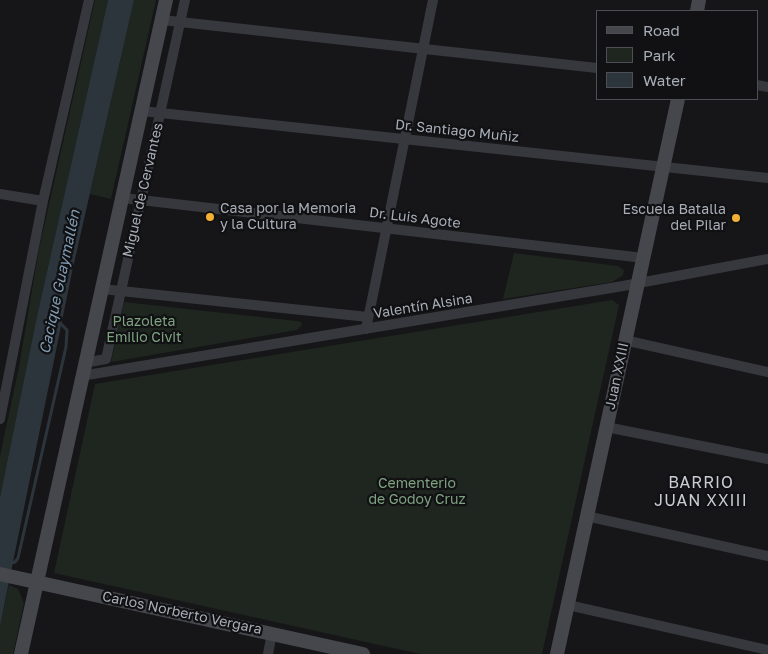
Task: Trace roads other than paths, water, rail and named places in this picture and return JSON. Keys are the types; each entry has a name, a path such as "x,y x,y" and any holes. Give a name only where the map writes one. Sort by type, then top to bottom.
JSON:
{"street":[{"path":"0,418 4,377 89,0"},
{"name":"Miguel de Cervantes","path":"21,654 166,0"},
{"name":"Miguel de Cervantes","path":"83,370 106,359 185,0"},
{"path":"366,329 422,48 434,0"},
{"path":"162,20 596,68"},
{"name":"Juan XXIII","path":"557,654 678,100"},
{"name":"Dr. Santiago Muñiz","path":"142,111 768,178"},
{"path":"0,194 43,201"},
{"name":"Dr. Luis Agote","path":"123,198 644,258"},
{"name":"Valentín Alsina","path":"83,370 366,329 768,259"},
{"path":"102,289 368,317"},
{"path":"624,340 768,372"},
{"path":"606,427 768,459"},
{"path":"586,516 768,556"},
{"name":"Carlos Norberto Vergara","path":"5,576 363,654"},
{"path":"568,605 768,650"},
{"path":"268,654 272,633"}],"water":[{"name":"Cacique Guaymallén","path":"108,0 134,0 72,272 0,626 0,497 37,316"}],"waterway":[{"name":"Cacique Guaymallén","path":"8,564 15,562 18,558 66,347 67,330 58,321"}],"place":[{"name":"Casa por la Memoria y la Cultura","path":"210,217"},
{"name":"Escuela Batalla del Pilar","path":"736,218"}],"district":[{"name":"BARRIO JUAN XXIII","path":"701,492"}],"park label":[{"name":"Plazoleta Emilio Civit","path":"144,330"},
{"name":"Cementerio de Godoy Cruz","path":"417,492"}]}
